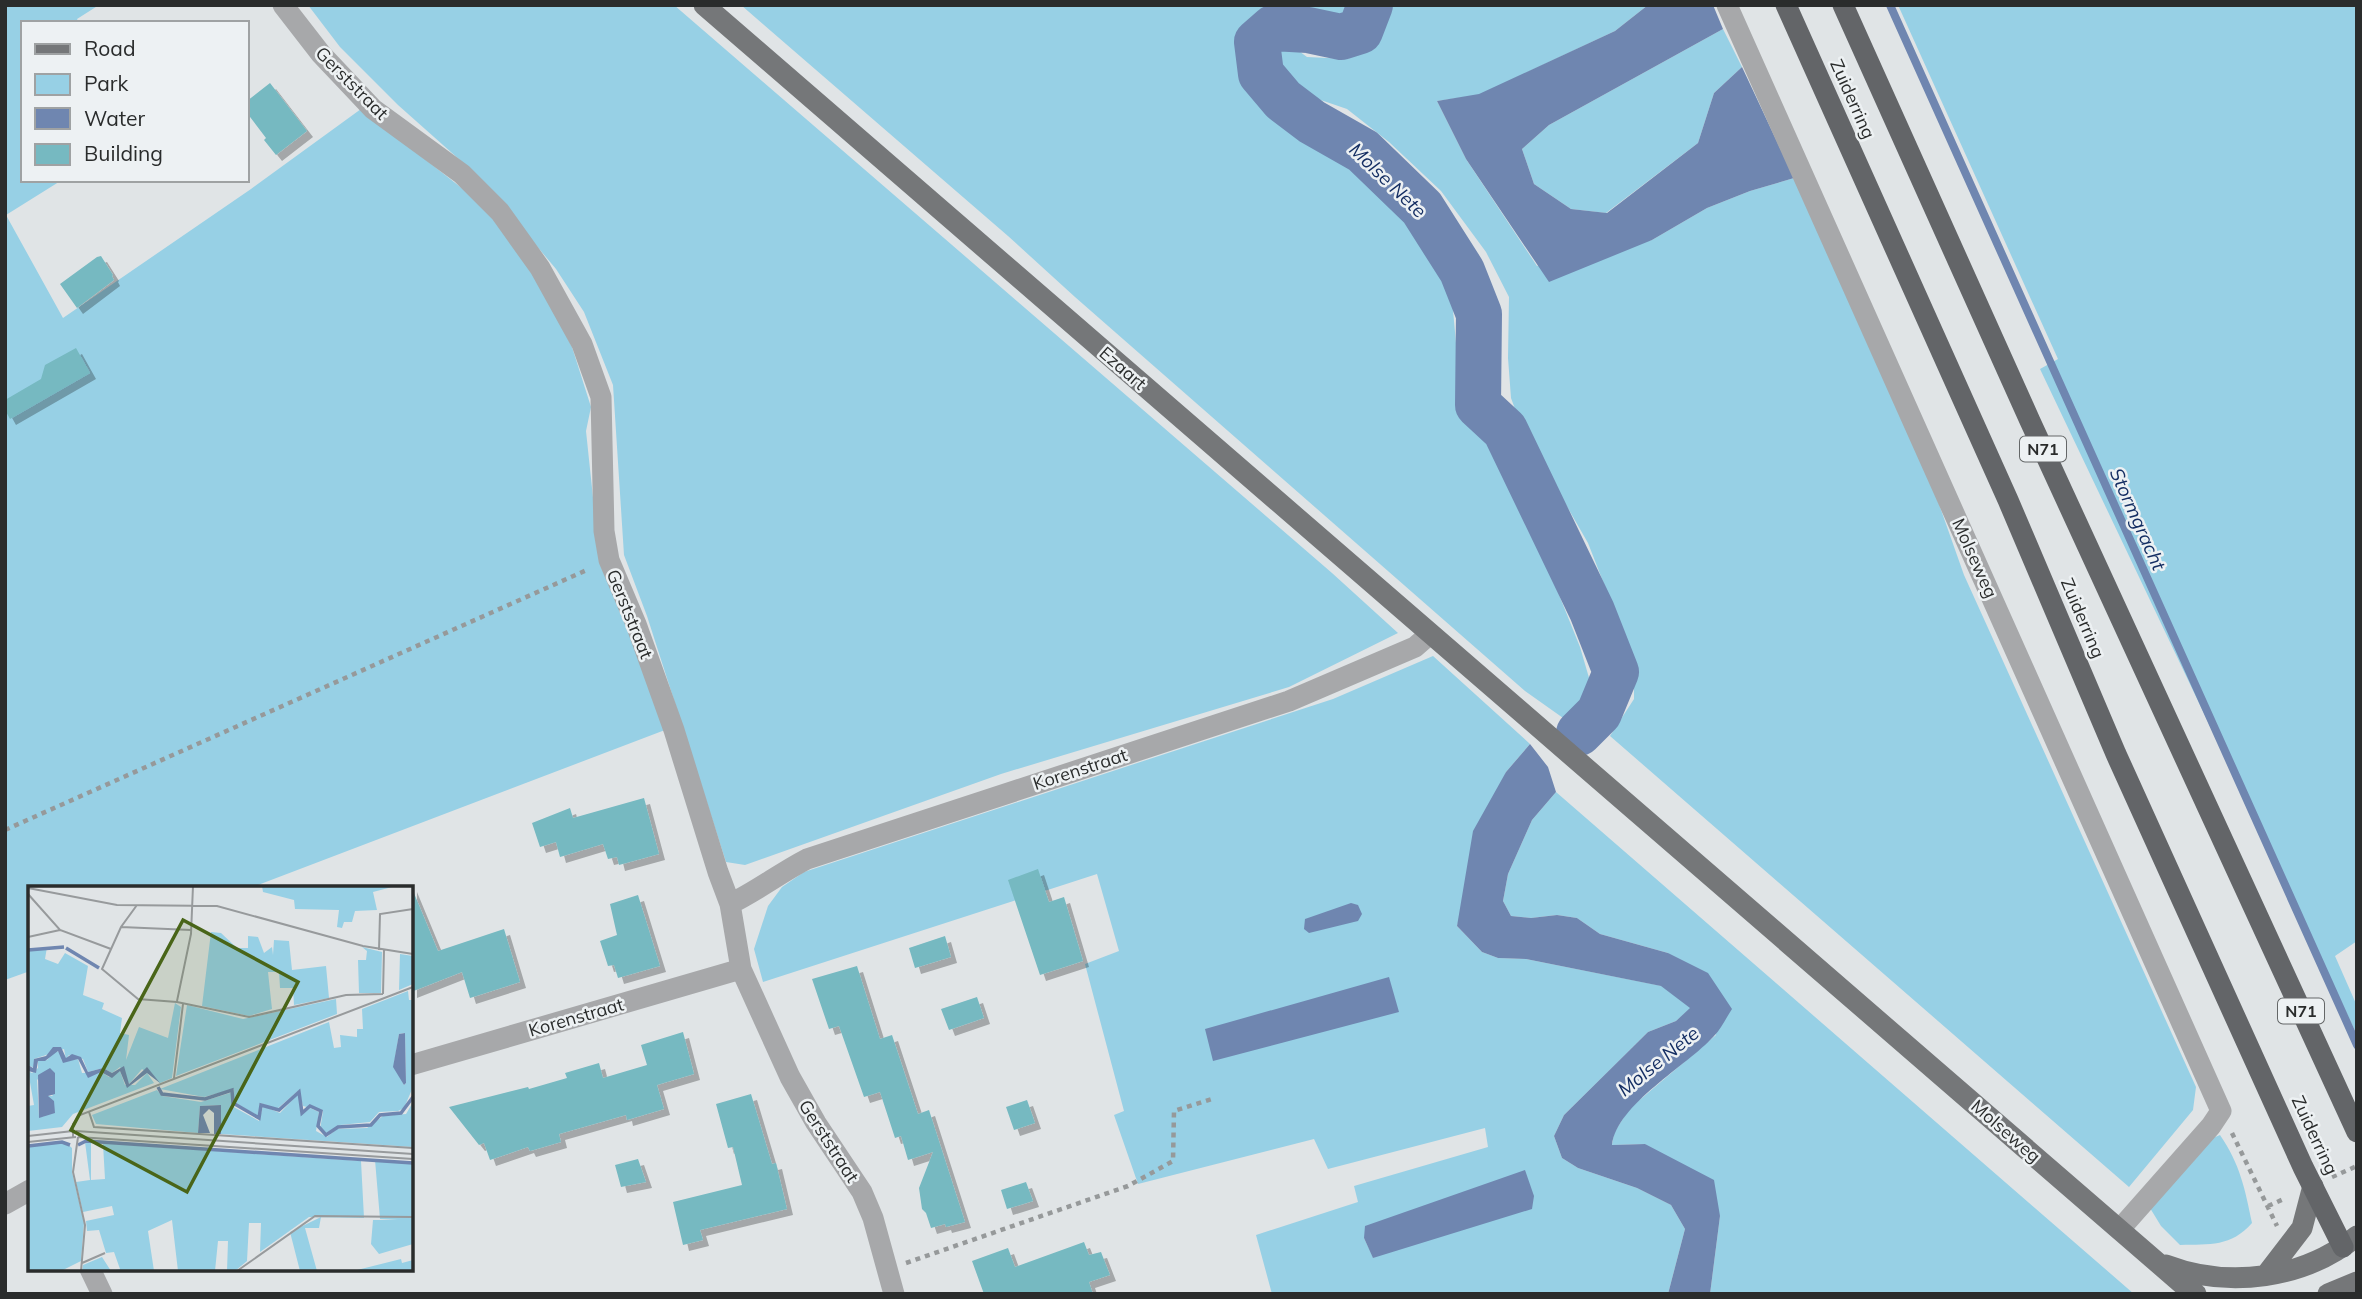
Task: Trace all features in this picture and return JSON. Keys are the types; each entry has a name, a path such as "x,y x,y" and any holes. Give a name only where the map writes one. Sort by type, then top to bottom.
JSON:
{"highway":[{"name":"Zuiderring","path":"1786,5 2002,488 2116,754 2313,1186 2350,1241"},
{"name":"Zuiderring","path":"1843,5 2030,421 2357,1132"}],"main road":[{"name":"Ezaart","path":"704,5 1542,731"},
{"name":"Molseweg","path":"1542,731 2196,1294"},
{"path":"2266,1275 2301,1228 2313,1186"},
{"path":"2350,1241 2357,1270"},
{"name":"Molseweg","path":"2154,1260 2212,1278 2238,1278 2297,1269 2350,1241"},
{"path":"2328,1294 2357,1282"}],"street":[{"name":"Gerststraat","path":"283,5 321,54 373,109 462,174 500,212 540,268 582,344 601,397 604,531 608,560 636,624 674,730 730,904 741,969 790,1077 816,1123 862,1192 873,1217 894,1294"},
{"name":"Molseweg","path":"1727,5 2221,1111"},
{"name":"Korenstraat","path":"730,904 807,859 1289,701 1415,648 1430,634"},
{"name":"Korenstraat","path":"413,1064 741,969"},
{"path":"2120,1229 2211,1126 2221,1111"},
{"path":"5,1204 28,1191"},
{"path":"91,1271 102,1294"}],"path":[{"path":"5,830 608,560"},
{"path":"889,1269 1128,1186 1172,1161 1174,1111 1215,1098"},
{"path":"2221,1111 2268,1206"}],"green space":[{"path":"5,5 99,5 77,19 78,21 21,21 21,182 59,182 6,215 63,318 251,189 361,109 468,193 499,225 534,273 572,347 591,407 586,431 600,564 641,660 665,730 255,886 28,886 28,972 5,980"},
{"path":"308,5 674,5 1398,633 1289,687 1001,774 745,865 726,862 647,616 624,555 613,385 584,312 556,269 479,177 398,105 340,47"},
{"path":"741,5 1348,5 1341,20 1275,15 1249,32 1244,51 1244,66 1254,85 1294,130 1324,140 1369,175 1415,229 1451,288 1464,405 1495,457 1539,545 1580,647 1592,688 1587,711 1573,725 1525,691"},
{"path":"1391,5 1648,5 1615,31 1479,95 1437,101 1466,159 1537,266 1652,240 1707,208 1794,178 1934,490 1964,575 2196,1087 2193,1110 2129,1187 1610,736 1634,699 1634,661 1588,543 1522,428 1511,398 1508,358 1509,297 1486,252 1441,191 1389,142 1347,109 1312,97 1284,72 1275,55 1275,49 1292,46 1307,57 1348,59 1363,49 1379,28"},
{"path":"1898,5 2357,5 2357,941 2335,956 2357,1006 2357,1035 2040,369 2058,359"},
{"path":"1723,29 1742,67 1714,93 1698,143 1606,213 1571,209 1534,184 1522,149 1549,125"},
{"path":"1433,656 1530,744 1506,772 1457,926 1482,952 1498,958 1526,959 1662,986 1691,1008 1676,1021 1648,1032 1564,1115 1554,1136 1562,1158 1578,1168 1637,1188 1671,1205 1685,1229 1668,1294 1272,1294 1256,1235 1358,1202 1354,1186 1488,1147 1485,1128 1328,1169 1314,1139 1138,1184 1114,1115 1124,1111 1085,964 1119,951 1097,874 763,982 754,949 768,906 782,887 804,872 1333,699","holes":["1525,1171 1373,1258 1364,1238"]},
{"path":"1556,792 2134,1294 1710,1294 1720,1216 1645,1144 1612,1145 1614,1133 1629,1109 1716,1035 1668,953 1600,934 1577,918 1557,915 1531,918 1511,916 1503,901 1508,874 1532,820"},
{"path":"2220,1135 2237,1167 2252,1223 2236,1236 2219,1243 2180,1245 2161,1226 2150,1208 2206,1141"}],"water":[{"path":"1648,5 1713,5 1723,29 1549,125 1522,149 1534,184 1571,209 1607,213 1698,143 1714,93 1742,67 1794,178 1707,208 1652,240 1549,282 1466,159 1437,101 1479,94 1615,31"},
{"path":"1530,744 1548,767 1556,792 1532,820 1508,874 1503,901 1511,916 1531,918 1557,915 1577,918 1600,934 1668,953 1708,973 1732,1009 1721,1027 1702,1048 1639,1100 1617,1130 1612,1145 1645,1144 1714,1180 1720,1216 1710,1294 1668,1294 1685,1229 1671,1205 1637,1188 1578,1168 1562,1158 1554,1136 1564,1115 1648,1032 1676,1021 1690,1008 1661,986 1526,959 1498,958 1482,952 1457,926 1473,831 1506,772"},
{"path":"1351,903 1358,905 1362,914 1358,921 1309,933 1304,929 1305,919"},
{"path":"1389,977 1399,1012 1213,1061 1205,1029"},
{"path":"1525,1170 1534,1196 1532,1209 1373,1258 1364,1238 1365,1226"}],"building":[{"path":"270,83 307,131 276,155 248,114 248,100"},
{"path":"101,256 114,280 77,308 60,284"},
{"path":"76,348 90,373 10,419 5,410 5,400 41,379 45,365"},
{"path":"644,798 659,854 619,865 617,857 608,859 603,844 560,857 556,842 540,847 532,823 570,808 573,818"},
{"path":"1038,869 1049,902 1064,897 1083,961 1040,975 1008,880"},
{"path":"413,891 438,951 504,929 520,982 470,998 462,972 413,991"},
{"path":"638,895 660,966 618,978 614,965 608,966 600,941 617,935 610,904"},
{"path":"945,936 951,957 915,968 909,948"},
{"path":"857,966 880,1039 892,1035 918,1114 929,1110 965,1222 931,1228 922,1209 919,1188 933,1152 908,1160 901,1136 895,1138 880,1092 864,1097 839,1026 829,1029 812,979"},
{"path":"977,997 984,1018 949,1030 941,1009"},
{"path":"683,1032 694,1074 657,1085 664,1109 627,1120 626,1115 559,1134 561,1142 530,1151 528,1147 490,1160 484,1143 479,1145 449,1107 567,1078 565,1073 599,1063 603,1078 647,1065 641,1045"},
{"path":"751,1094 772,1164 776,1163 787,1209 700,1230 703,1240 683,1245 673,1202 742,1185 733,1147 728,1148 716,1104"},
{"path":"1027,1100 1035,1123 1014,1130 1006,1107"},
{"path":"638,1159 646,1182 621,1187 615,1165"},
{"path":"1026,1182 1033,1201 1007,1209 1001,1190"},
{"path":"1084,1242 1089,1255 1101,1252 1110,1275 1089,1282 1093,1294 984,1294 972,1261 1008,1248 1015,1267"}],"waterway":[{"name":"Molse Nete","path":"1370,5 1360,31 1341,37 1308,30 1273,28 1257,42 1261,74 1283,100 1312,122 1363,151 1422,208 1462,271 1479,314 1478,405 1505,430 1592,611 1616,672 1599,713 1579,733"},
{"name":"Stormgracht","path":"1890,5 2357,1045"}]}
